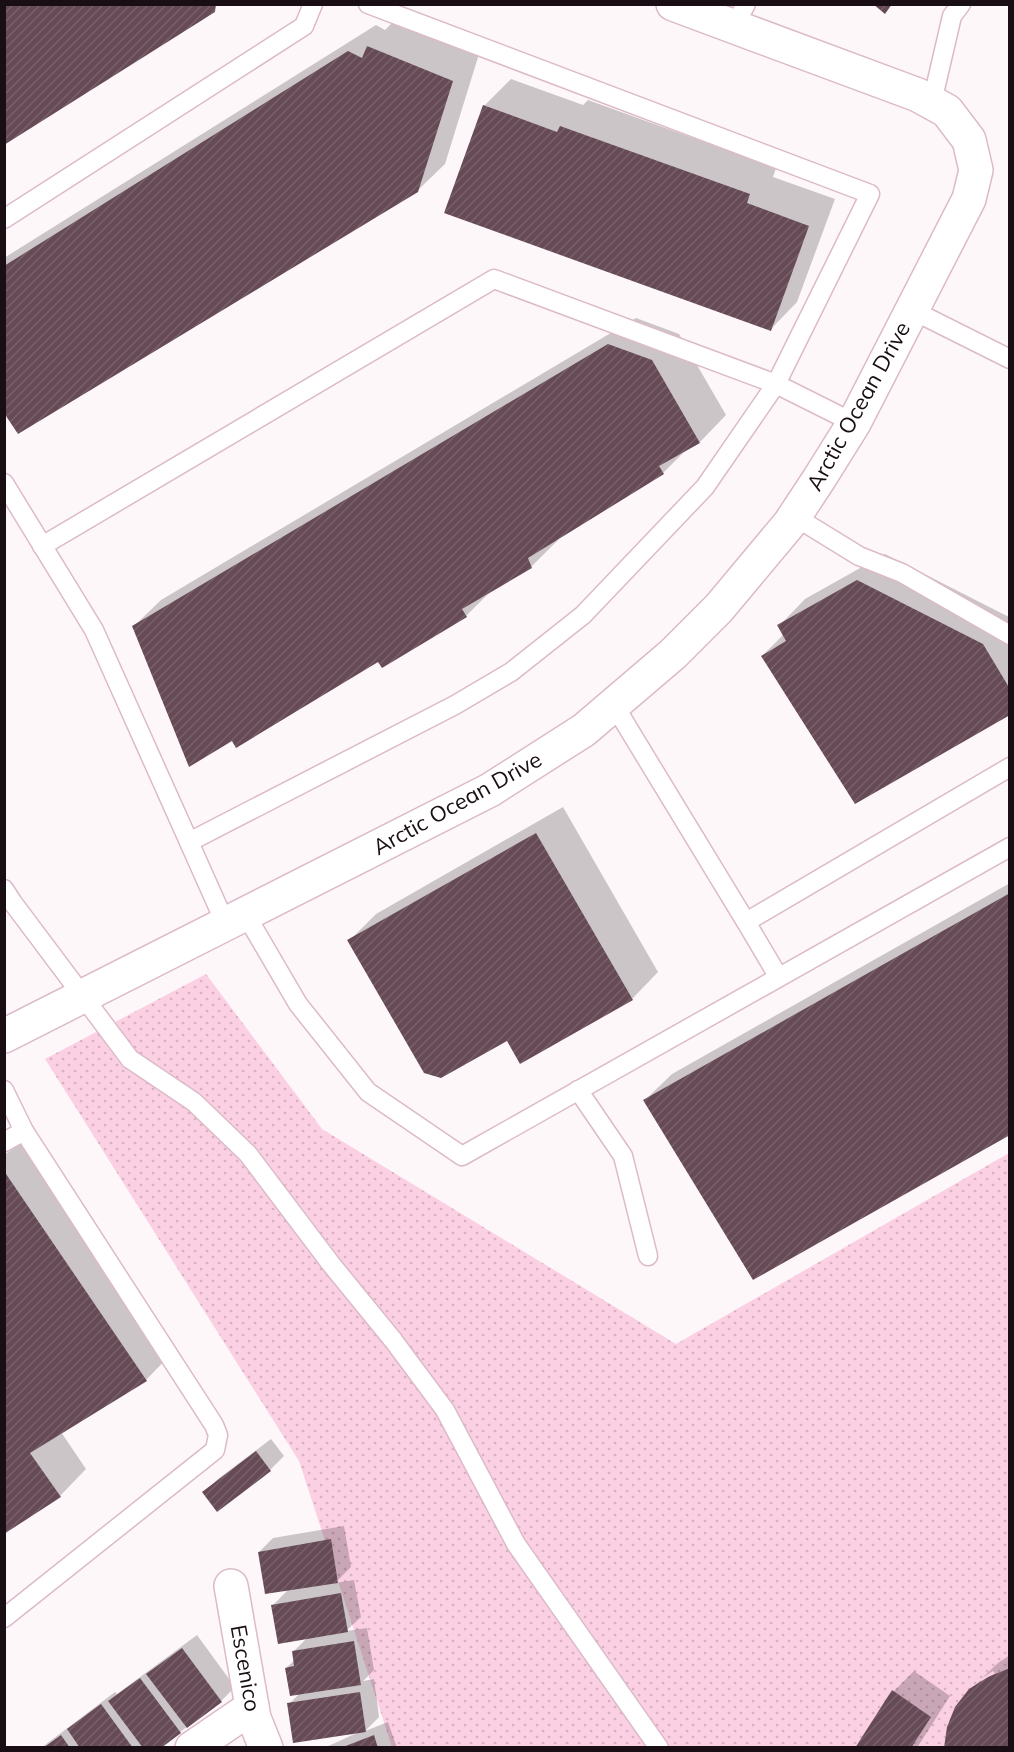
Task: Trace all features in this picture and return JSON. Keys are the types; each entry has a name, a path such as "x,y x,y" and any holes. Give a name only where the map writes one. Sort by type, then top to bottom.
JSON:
{"street":[{"path":"673,4 740,16 925,98"},
{"name":"Arctic Ocean Drive","path":"4,1036 490,790 584,730 673,654 719,608 794,516 854,423 969,199 976,170 969,140 947,111 925,98"},
{"name":"Escenico","path":"231,1586 254,1718 266,1748"},
{"path":"192,1748 252,1707"}],"lane":[{"path":"4,219 303,26 313,4"},
{"path":"189,842 455,705 511,672 583,615 705,487 776,384 870,194 368,4"},
{"path":"925,98 952,16 962,4"},
{"path":"42,546 494,279 776,384 854,423"},
{"path":"912,310 1010,359"},
{"path":"4,483 94,630 189,842 236,920 298,1004 368,1092 462,1156 1010,847"},
{"path":"794,516 859,556 902,573 1010,635"},
{"path":"614,705 778,976"},
{"path":"746,922 1010,767"},
{"path":"4,889 130,1059 194,1102 248,1154 393,1340 445,1410 516,1544 659,1748"},
{"path":"4,1090 24,1131 214,1425 218,1435 215,1449 4,1618"},
{"path":"578,1090 623,1156 648,1256"},
{"path":"4,1142 24,1131"}],"shaded area":[{"path":"206,974 322,1129 676,1344 1009,1153 1009,1747 392,1747 299,1461 45,1059"}],"building":[{"path":"4,4 216,4 215,12 4,145"},
{"path":"873,4 892,4 885,14"},
{"path":"367,46 453,81 418,192 18,434 4,413 4,266 348,51 362,58"},
{"path":"483,105 557,132 560,126 750,194 747,203 809,226 771,331 444,213"},
{"path":"608,344 652,360 700,443 659,466 664,474 528,558 532,568 462,609 467,617 382,668 378,662 236,748 232,741 189,767 132,626"},
{"path":"857,580 983,644 1010,689 1010,715 855,804 761,656 786,641 777,625"},
{"path":"536,833 633,1000 520,1064 507,1041 441,1078 424,1073 347,940"},
{"path":"1010,893 1010,1135 753,1280 643,1100"},
{"path":"4,1171 147,1381 30,1453 61,1497 4,1534"},
{"path":"256,1451 271,1471 217,1512 202,1492"},
{"path":"331,1539 338,1583 265,1594 258,1552"},
{"path":"341,1593 348,1632 278,1644 271,1605"},
{"path":"354,1641 361,1685 290,1696 285,1668 294,1666 292,1651"},
{"path":"182,1648 222,1702 187,1728 146,1674"},
{"path":"1010,1668 1010,1748 944,1748 947,1727 955,1707 969,1689 988,1677"},
{"path":"140,1678 181,1733 161,1748 143,1748 108,1701"},
{"path":"892,1690 931,1717 911,1748 855,1748"},
{"path":"360,1692 366,1732 293,1743 287,1703"},
{"path":"101,1704 133,1748 80,1748 67,1729"},
{"path":"61,1735 70,1748 43,1748"},
{"path":"374,1735 378,1748 343,1748 343,1747"}]}
